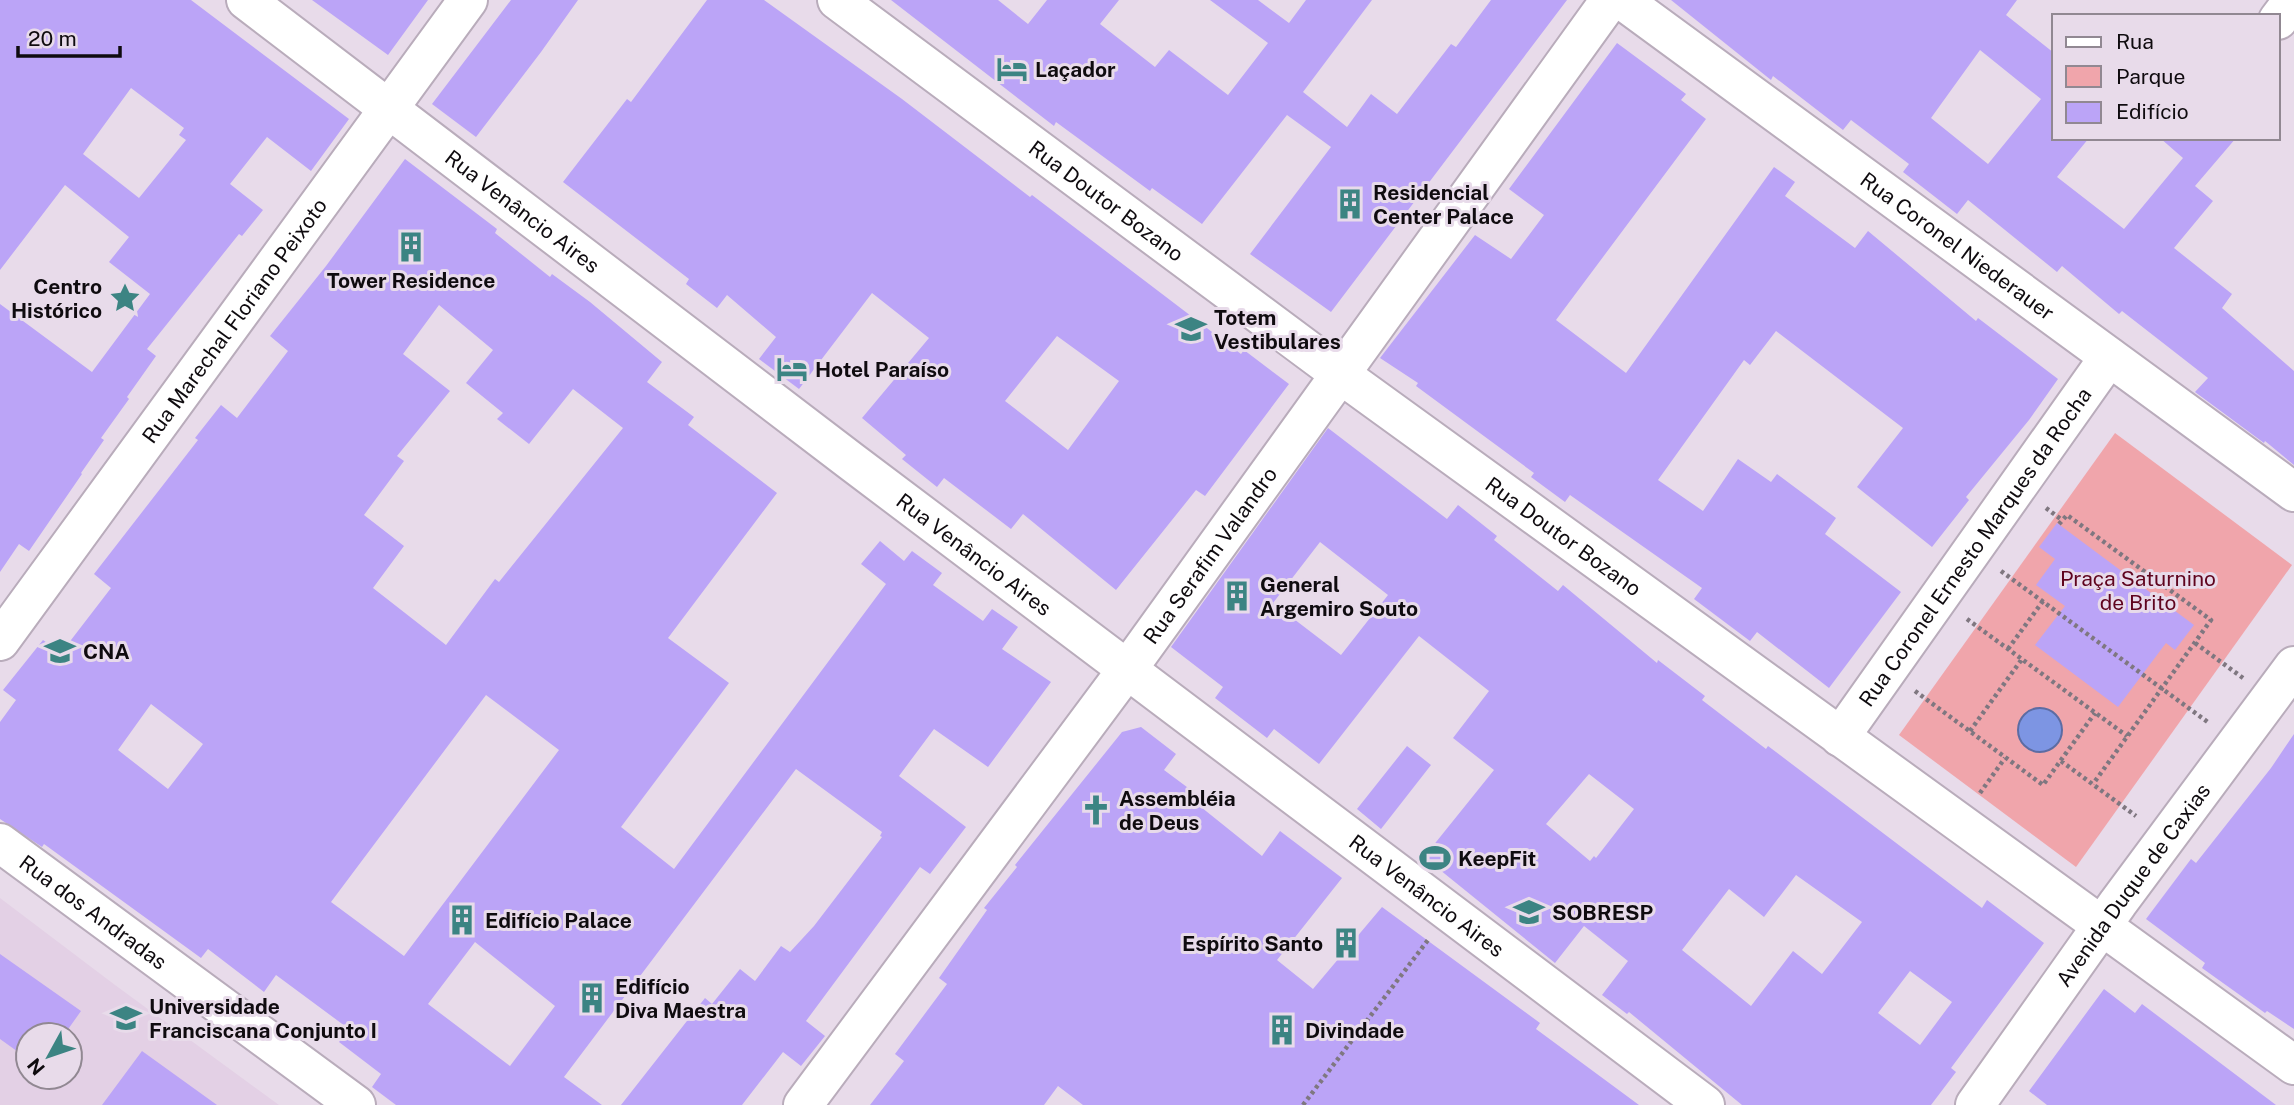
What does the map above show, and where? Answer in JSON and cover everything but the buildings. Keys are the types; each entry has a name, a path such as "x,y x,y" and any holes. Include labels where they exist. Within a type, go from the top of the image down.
{"street":[{"name":"Rua Venâncio Aires","path":"246,0 841,454 1705,1105"},
{"name":"Rua Marechal Floriano Peixoto","path":"0,640 468,0"},
{"name":"Rua Doutor Bozano","path":"837,0 1340,374 2294,1065"},
{"name":"Rua Serafim Valandro","path":"803,1105 1127,669 1610,0"},
{"name":"Rua Coronel Niederauer","path":"1622,0 2294,492"},
{"path":"2280,17 2293,0"},
{"name":"Rua Coronel Ernesto Marques da Rocha","path":"1840,737 2109,357"},
{"name":"Avenida Duque de Caxias","path":"1975,1105 2102,926 2294,666"},
{"name":"Rua dos Andradas","path":"0,843 356,1105"}],"path":[{"path":"2043,506 2061,522 2067,514 2211,620 2093,784"},
{"path":"1998,568 2202,718"},
{"path":"2008,649 2042,601"},
{"path":"1963,616 2127,736"},
{"path":"2195,643 2249,683"},
{"path":"1970,731 2022,659"},
{"path":"1911,688 2043,785 2095,713"},
{"path":"1976,798 2005,757"},
{"path":"2061,761 2147,824"},
{"path":"1303,1105 1450,912"}],"shaded area":[{"path":"0,898 115,985 279,1105 0,1105"}],"green space":[{"name":"Praça Saturnino de Brito","path":"2115,433 2292,565 2076,867 1899,735"}],"water":[{"path":"2040,708 2055,715 2062,730 2055,745 2040,752 2025,745 2018,730 2025,715"}],"place":[{"name":"Laçador","path":"1012,69"},
{"name":"Residencial Center Palace","path":"1350,204"},
{"name":"Tower Residence","path":"411,247"},
{"name":"Centro Histórico","path":"125,298"},
{"name":"Totem Vestibulares","path":"1191,329"},
{"name":"Hotel Paraíso","path":"792,369"},
{"name":"General Argemiro Souto","path":"1237,596"},
{"name":"CNA","path":"60,651"},
{"name":"Assembléia de Deus","path":"1096,810"},
{"name":"KeepFit","path":"1435,858"},
{"name":"SOBRESP","path":"1529,912"},
{"name":"Edifício Palace","path":"462,920"},
{"name":"Espírito Santo","path":"1346,943"},
{"name":"Edifício Diva Maestra","path":"592,998"},
{"name":"Universidade Franciscana Conjunto I","path":"126,1018"},
{"name":"Divindade","path":"1282,1030"}]}
